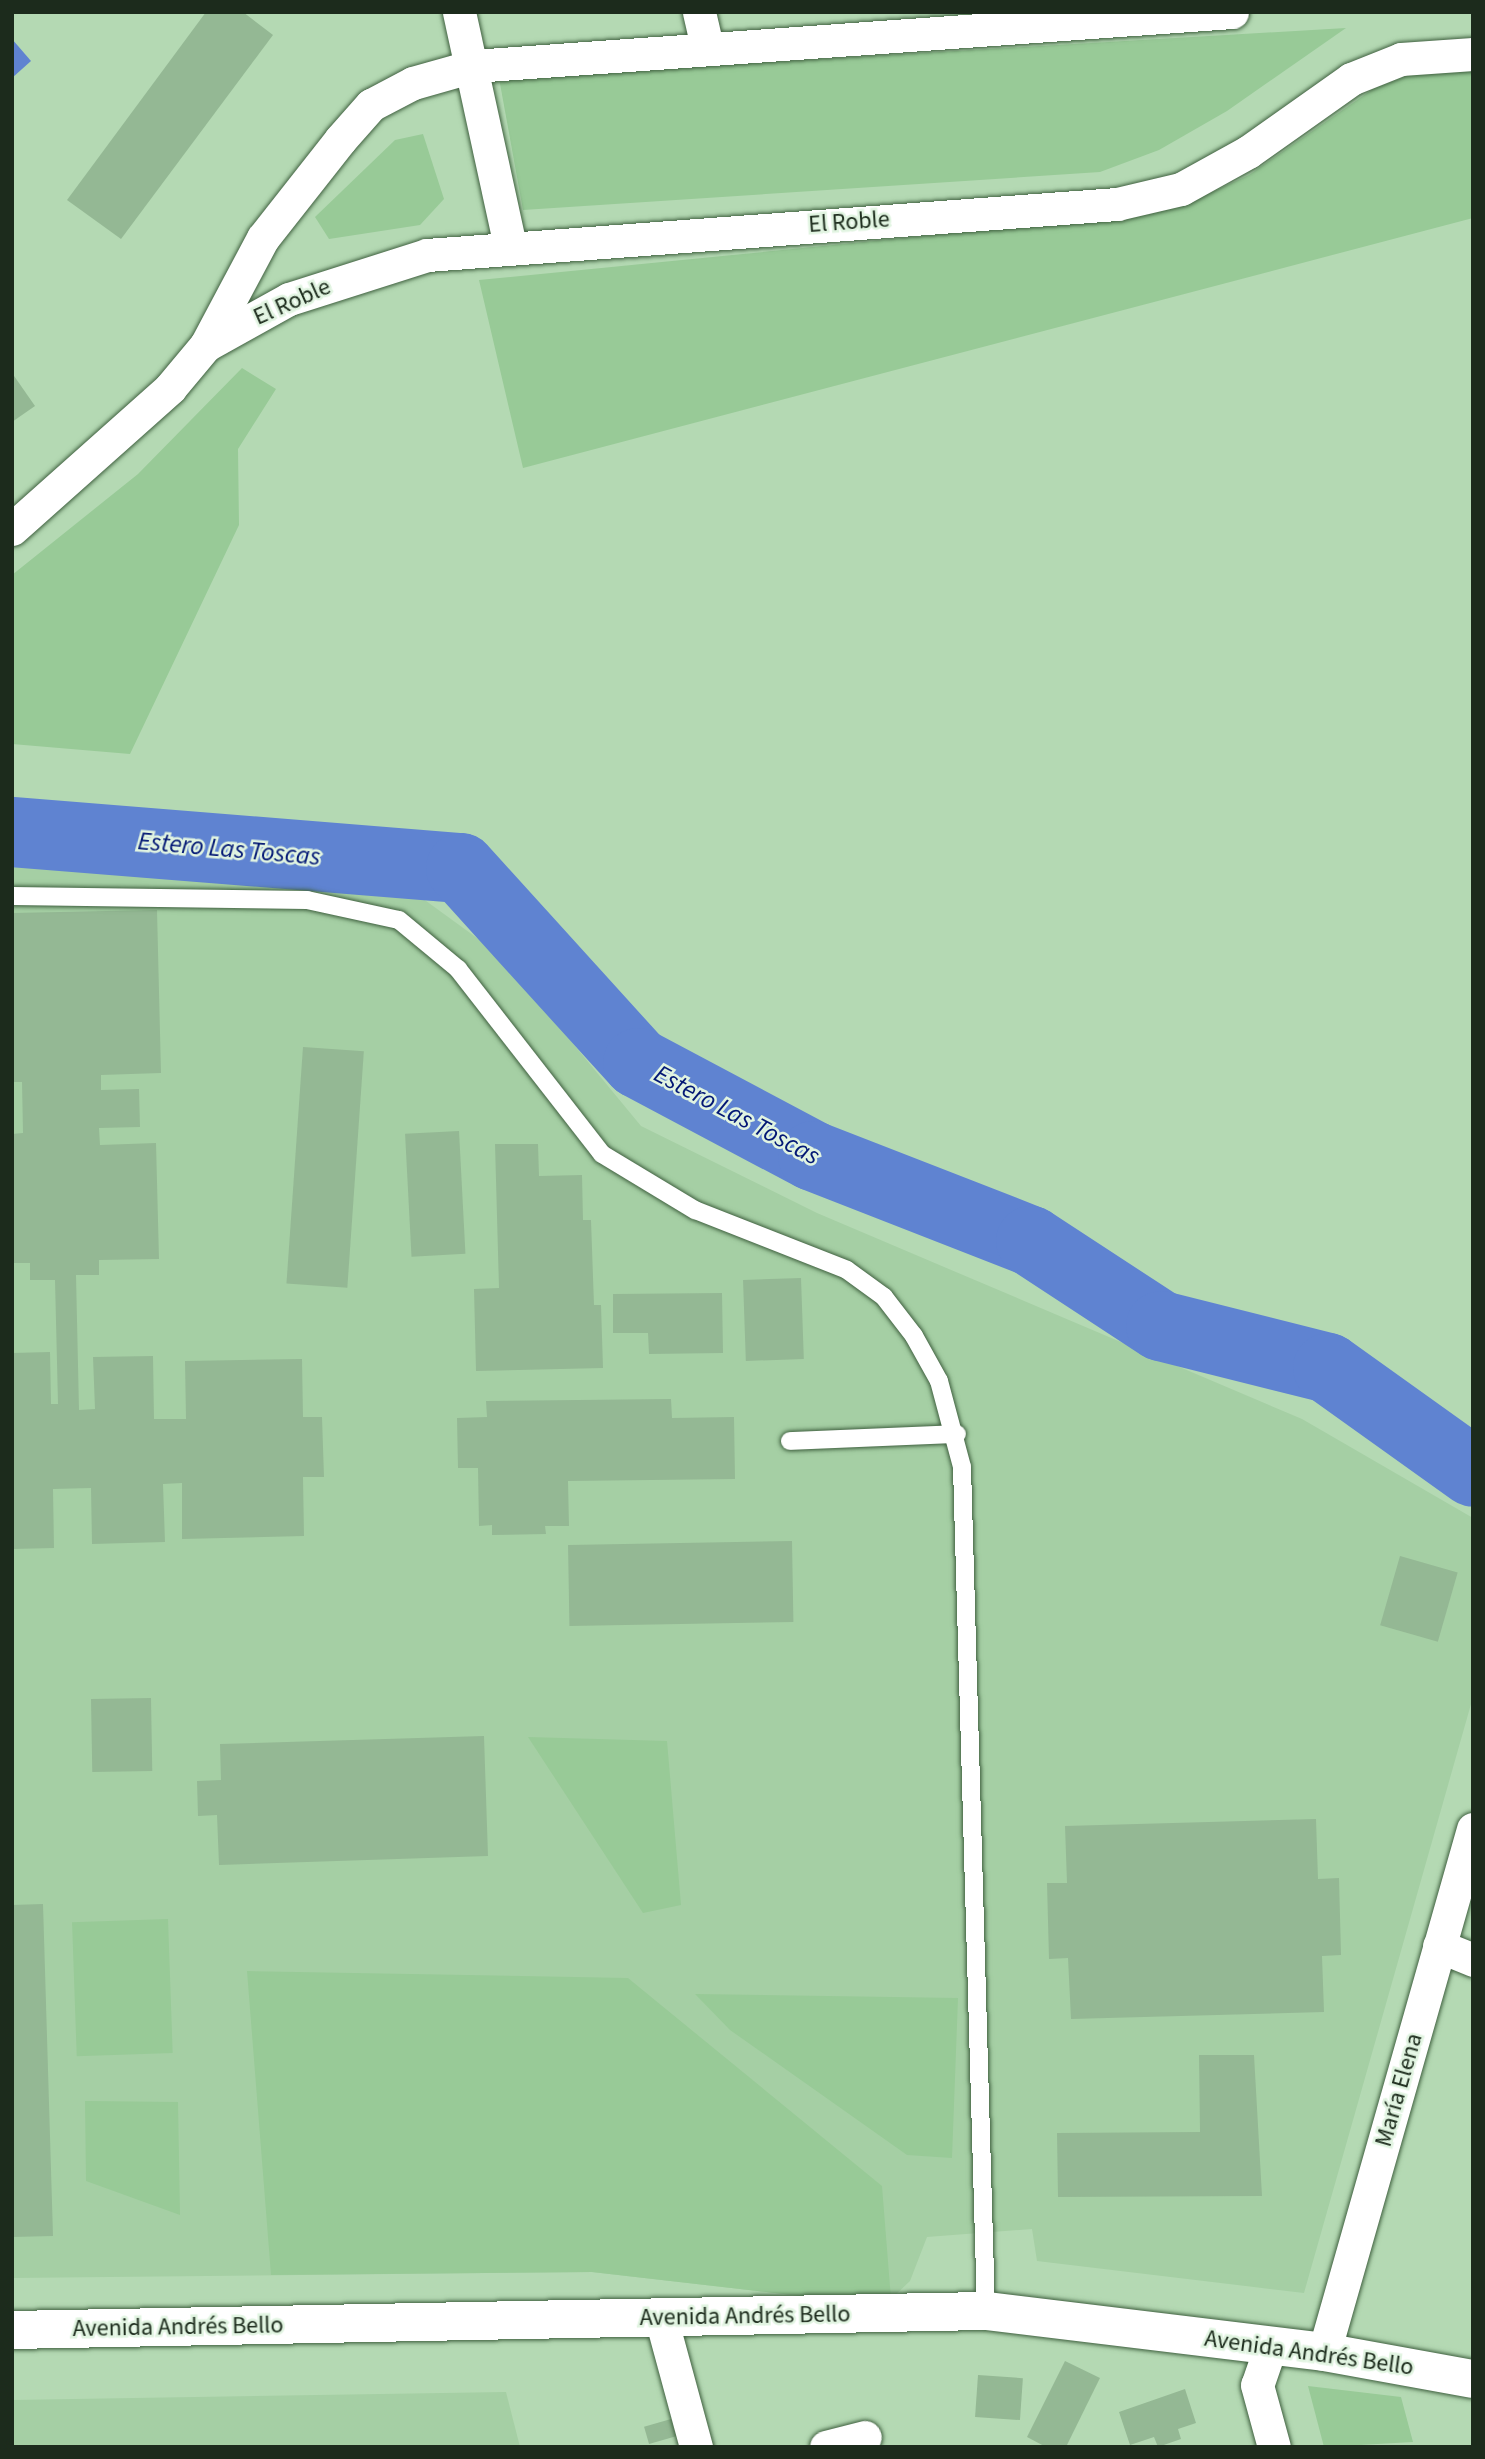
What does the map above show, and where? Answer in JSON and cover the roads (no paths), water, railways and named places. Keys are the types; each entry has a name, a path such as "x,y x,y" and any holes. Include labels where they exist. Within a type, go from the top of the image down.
{"main road":[{"name":"Avenida Andrés Bello","path":"12,2330 986,2311 1270,2348 1324,2352 1473,2379"}],"street":[{"path":"459,12 473,65 510,246"},
{"path":"699,12 707,46"},
{"name":"El Roble","path":"12,529 170,388 206,345 263,237 371,105 413,83 473,65 707,46 929,22 1232,12"},
{"name":"El Roble","path":"206,345 289,299 372,269 427,255 510,246 1117,204 1181,189 1248,152 1351,79 1401,59 1473,54"},
{"name":"María Elena","path":"1324,2352 1473,1829"},
{"path":"1439,1946 1473,1960"},
{"path":"661,2318 696,2447"},
{"path":"1270,2348 1257,2385 1274,2447"},
{"path":"826,2447 865,2437"}],"lane":[{"path":"12,896 307,900 399,920 458,969 602,1154 643,1184 779,1247 847,1270 884,1297 939,1381 957,1434 981,1959 986,2311"},
{"path":"790,1441 957,1434"}],"water":[{"path":"12,39 31,61 12,78"}],"waterway":[{"name":"Estero Las Toscas","path":"12,832 461,868 638,1063 813,1156 1031,1241 1161,1326 1328,1368 1473,1472"}]}
